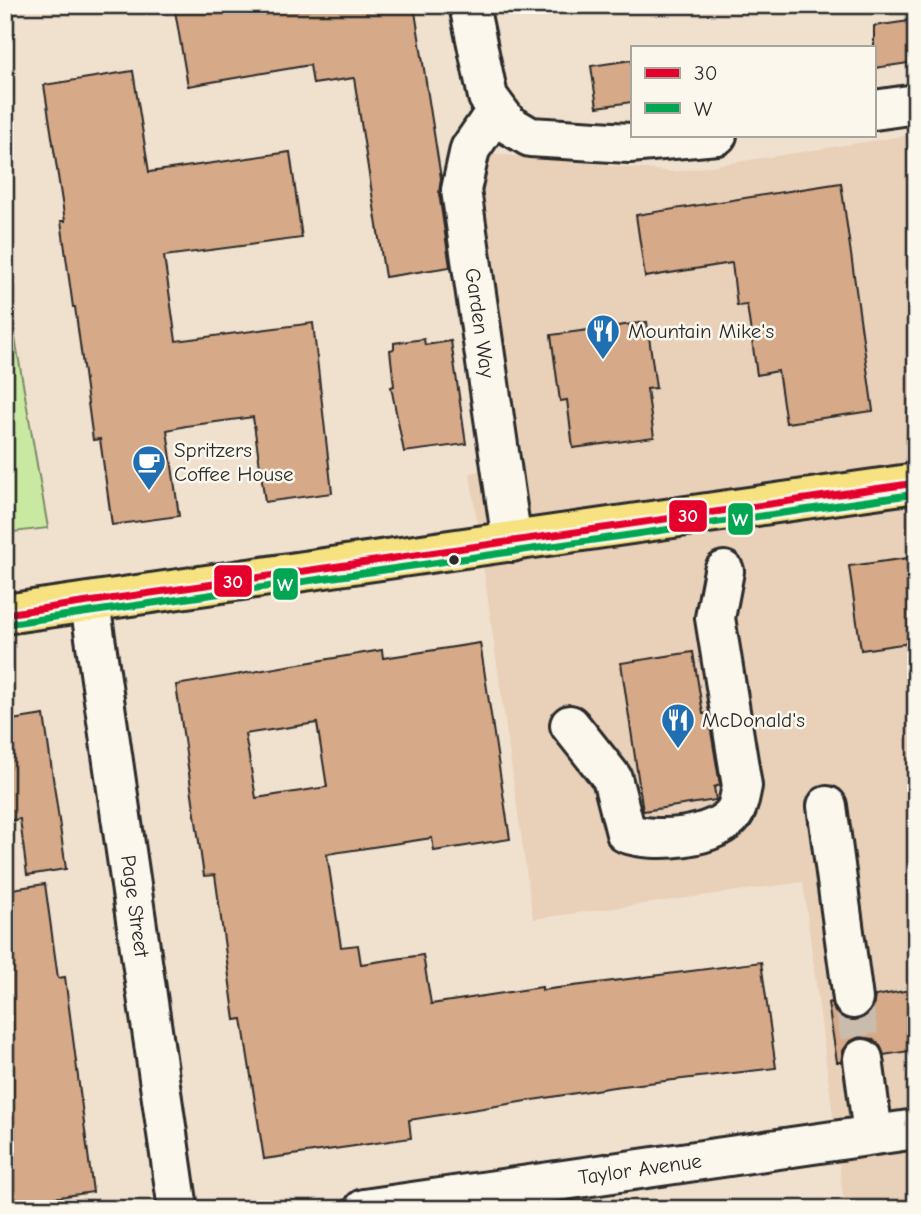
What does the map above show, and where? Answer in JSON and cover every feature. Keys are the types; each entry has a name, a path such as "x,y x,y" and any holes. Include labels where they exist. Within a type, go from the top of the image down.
{"main road":[{"path":"5,614 916,483"}],"street":[{"path":"469,5 482,79 496,111 508,124 530,137 553,141 629,143 706,136"},
{"path":"876,110 916,104"},
{"name":"Garden Way","path":"496,111 470,149 461,190 512,542"},
{"path":"570,725 611,778 626,833 645,840 715,830 735,811 742,786 715,618 724,571"},
{"name":"Page Street","path":"90,603 178,1209"},
{"path":"827,806 853,999"},
{"path":"863,1059 873,1135"},
{"name":"Taylor Avenue","path":"364,1209 916,1129"}],"shaded area":[{"path":"916,134 916,1209 845,1209 803,882 533,919 470,473 524,463 478,175 485,153 674,172"}],"green space":[{"path":"5,280 48,528 5,533"}],"building":[{"path":"174,5 414,5 441,178 439,193 450,267 385,277 354,78 313,84 310,65 188,86"},
{"path":"916,20 916,62 876,68 874,26"},
{"path":"631,60 631,102 597,107 591,66"},
{"path":"133,71 149,172 290,152 302,238 164,256 176,341 313,323 332,493 265,502 253,417 186,426 167,430 179,516 112,525 100,439 93,440 61,221 65,221 44,85"},
{"path":"841,183 873,411 786,423 778,371 757,375 747,305 737,306 732,263 645,277 636,215"},
{"name":"Mountain Mike's","path":"647,322 656,388 647,389 654,437 573,448 567,400 560,401 551,335"},
{"path":"424,339 425,345 451,341 466,444 404,452 391,387 394,386 390,350 394,349 394,343"},
{"path":"916,557 916,642 861,650 849,566"},
{"path":"480,643 510,839 434,851 432,838 327,854 341,947 358,945 361,964 423,955 431,1004 542,987 542,990 761,962 776,1068 614,1087 409,1120 411,1138 264,1159 242,1019 235,1020 215,875 204,876 176,685 382,650 383,658","holes":["317,723 327,787 256,798 245,734"]},
{"name":"McDonald's","path":"693,652 703,714 708,713 720,785 714,787 716,800 643,811 621,663"},
{"path":"44,715 66,869 27,875 20,819 5,821 5,721"},
{"path":"45,884 58,978 65,977 93,1192 5,1205 5,890"},
{"path":"916,989 916,1050 884,1055 880,1045 872,1039 859,1037 849,1042 843,1051 841,1062 837,1062 828,1003 831,1002 835,1012 844,1019 857,1020 866,1017 873,1008 875,996"}],"tunnel":[{"path":"853,999 863,1059"}],"transit line":[{"name":"30","path":"5,614 916,483"},
{"name":"W","path":"6,624 916,494"}],"place":[{"name":"Mountain Mike's","path":"603,361"},
{"name":"Spritzers Coffee House","path":"149,492"},
{"name":"McDonald's","path":"678,750"}]}
